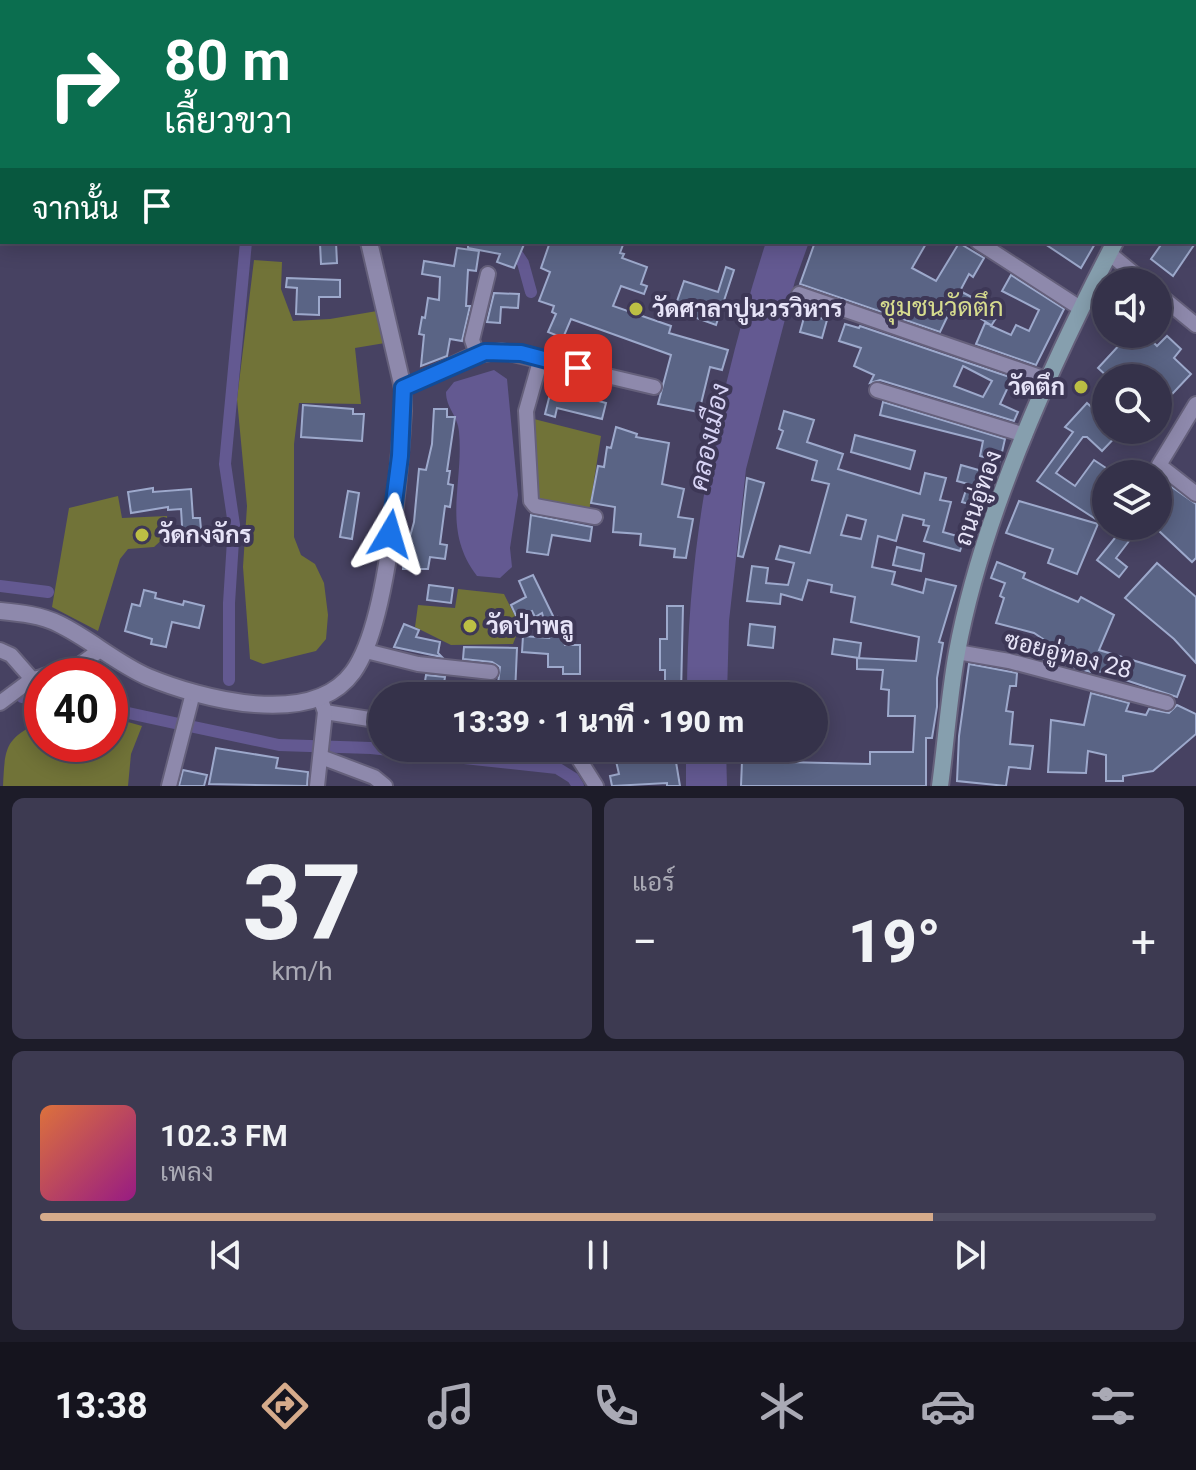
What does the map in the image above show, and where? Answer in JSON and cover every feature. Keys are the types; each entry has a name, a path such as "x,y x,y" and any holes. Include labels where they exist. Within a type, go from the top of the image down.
{"main road":[{"name":"ถนนอู่ทอง","path":"940,786 957,652 984,549 1025,435 1080,308 1112,248"}],"street":[{"path":"317,786 324,729 323,705 352,674 366,651 384,579 400,456 403,388 369,244"},
{"path":"981,244 1080,308"},
{"path":"1112,248 1131,268"},
{"path":"477,354 472,340 488,274"},
{"path":"799,294 1049,380"},
{"path":"1172,305 1196,325"},
{"path":"403,388 477,354 501,351 654,387"},
{"path":"541,358 526,411 531,501 535,506 595,517"},
{"path":"877,390 1025,435"},
{"path":"1196,404 1159,465 1196,494"},
{"path":"0,611 39,616 57,623 148,677 193,693 238,702 323,705 368,717"},
{"path":"0,650 24,665"},
{"path":"89,658 100,650"},
{"path":"366,651 418,664 491,672"},
{"name":"ซอยอู่ทอง 28","path":"957,652 1009,661 1167,703"},
{"path":"0,703 24,687"},
{"path":"169,786 193,693"},
{"path":"321,756 374,777 385,786"},
{"path":"581,762 596,786"}],"green space":[{"path":"254,260 282,262 281,289 293,321 377,311 385,343 355,348 361,404 299,403 294,444 294,537 301,555 315,564 324,583 328,615 326,639 316,651 263,664 250,659 243,567 247,506 237,399"},
{"path":"530,418 601,436 589,512 539,503 535,498"},
{"path":"118,496 122,518 167,516 167,535 154,547 128,549 120,559 98,631 52,607 69,508"},
{"path":"458,589 504,594 520,626 513,644 451,645 415,627 418,605 455,608"},
{"path":"128,722 142,726 131,754 128,786 3,786 6,753 24,731 24,762 128,762"}],"shaded area":[{"path":"765,244 808,244 795,281 746,469 729,621 727,682 687,682 688,638 700,523 720,409"},
{"path":"494,370 507,379 518,495 510,548 512,567 500,578 477,576 460,541 456,506 459,432 446,392 454,382"},
{"path":"686,762 726,762 727,786 686,786"}],"building":[{"path":"320,244 336,244 337,263 321,264"},
{"path":"468,244 524,244 514,268 497,262 500,254 468,248"},
{"path":"549,244 623,244 620,253 624,254 622,258 647,267 641,284 647,286 644,294 621,286 613,306 671,326 669,333 728,350 722,370 710,367 699,412 658,404 671,355 571,319 563,338 548,332 556,314 552,312 554,306 539,301 550,272 541,268"},
{"path":"814,244 926,244 912,268 936,281 961,244 984,258 973,277 969,274 960,291 1000,312 991,326 1011,335 1016,325 1029,331 1039,310 1002,291 1011,275 1064,309 1036,365 976,344 985,323 991,325 968,311 966,315 952,307 940,332 800,284"},
{"path":"1045,244 1095,244 1081,268"},
{"path":"1162,244 1195,244 1173,276 1172,268 1163,268 1151,259"},
{"path":"457,248 479,251 476,271 468,270 466,306 470,306 462,341 450,339 447,356 421,366 424,335 419,334 422,317 425,318 428,298 439,300 440,277 422,274 424,261 454,266"},
{"path":"726,267 734,270 716,325 674,310 684,281 718,292"},
{"path":"287,278 340,280 340,297 319,297 319,315 296,314 297,288 286,287"},
{"path":"494,293 519,294 518,308 501,307 500,323 487,322"},
{"path":"805,314 827,320 822,338 800,332"},
{"path":"845,324 860,326 1030,384 1024,394 1008,387 1000,404 1018,412 1014,421 880,380 870,383 874,375 854,366 861,348 839,341","holes":["963,366 992,381 983,397 954,386"]},
{"path":"1172,341 1181,349 1174,358 1191,374 1172,394 1172,364 1102,364 1117,348 1172,348"},
{"path":"554,378 565,381 562,391 606,403 602,419 557,408 555,417 545,414"},
{"path":"883,402 1005,439 1000,461 980,456 983,441 880,415"},
{"path":"1087,403 1092,407 1092,442 1083,437 1056,473 1075,486 1092,463 1092,517 1037,481 1073,432 1065,427"},
{"path":"303,405 353,409 353,414 364,414 362,441 301,437"},
{"path":"434,409 447,409 447,417 455,417 447,471 450,471 448,484 453,485 450,507 445,506 440,544 447,545 445,559 430,557 428,569 403,569 405,540 409,540 414,522 419,469 426,470 432,444"},
{"path":"784,411 814,420 807,442 843,454 838,469 920,494 925,473 946,478 940,500 951,502 943,532 964,538 960,551 924,541 929,526 923,525 924,520 903,515 896,541 878,536 872,567 895,572 892,584 923,593 926,579 956,586 939,642 943,643 937,678 937,707 932,738 926,738 926,786 741,786 742,762 870,764 870,752 913,752 915,716 888,716 889,690 881,689 883,670 857,669 857,658 916,661 919,637 851,622 855,597 831,592 832,585 808,580 802,600 781,594 780,604 747,601 752,566 768,568 766,583 788,585 794,563 776,559 780,546 810,553 829,484 812,480 817,461 777,448 783,431 779,429","holes":["847,515 866,520 861,539 841,535"]},
{"path":"616,427 637,434 636,437 669,443 662,484 684,489 678,517 693,519 686,558 674,557 675,549 640,545 641,534 613,532 615,507 591,503 598,466 604,467 607,447 611,448"},
{"path":"855,435 915,451 910,469 851,452"},
{"path":"1094,444 1109,444 1102,451"},
{"path":"961,465 982,471 981,475 990,477 982,508 962,502 968,484 957,481"},
{"path":"747,478 764,483 743,557 738,556"},
{"path":"1172,487 1196,504 1196,558 1192,562 1169,540 1172,540"},
{"path":"153,488 153,492 191,489 193,518 200,518 202,541 183,542 181,509 168,510 168,507 131,513 128,492"},
{"path":"348,491 359,493 352,539 340,537"},
{"path":"1019,501 1092,522 1092,538 1077,574 1048,563 1053,549 1006,533"},
{"path":"531,515 592,527 590,541 552,535 548,555 527,552"},
{"path":"1113,540 1129,541 1116,558 1127,567 1119,577 1097,560"},
{"path":"897,547 924,554 921,571 893,565"},
{"path":"997,562 1025,573 1023,578 1078,602 1081,597 1114,615 1099,650 1185,676 1177,697 1092,669 1091,672 1033,656 1043,639 1034,633 996,623 1005,583 991,578"},
{"path":"1157,563 1196,597 1196,663 1174,639 1125,598"},
{"path":"533,575 554,618 557,617 565,645 580,645 580,674 563,674 563,667 548,667 548,654 522,652 523,636 549,638 542,613 535,617 532,611 517,618 511,605 526,597 519,581"},
{"path":"429,585 453,588 451,603 427,600"},
{"path":"144,590 156,593 155,598 204,606 199,628 172,622 166,647 151,644 152,639 125,631 132,604 140,606"},
{"path":"667,606 683,606 681,682 665,682 665,670 660,670 660,639 667,639"},
{"path":"404,624 419,630 416,637 440,642 438,653 442,657 394,647"},
{"path":"750,624 775,627 773,648 748,645"},
{"path":"834,639 861,643 859,658 832,654"},
{"path":"464,647 517,648 516,682 498,682 500,667 492,662 463,659"},
{"path":"969,664 1017,673 1016,686 1010,686 1006,711 1013,712 1010,744 1033,746 1030,769 1009,767 1006,786 957,781 959,736"},
{"path":"426,675 445,677 444,682 425,682"},
{"path":"1091,693 1129,703 1126,711 1146,715 1149,709 1169,713 1177,705 1196,714 1196,734 1153,771 1123,776 1123,781 1106,781 1106,755 1088,751 1086,773 1048,772 1051,720 1084,725"},
{"path":"216,748 278,758 276,768 308,772 307,786 209,784"},
{"path":"616,762 676,762 680,786 667,786 667,783 612,786 610,776 619,774"},
{"path":"183,770 207,775 204,786 179,786"}],"waterway":[{"path":"229,680 229,603 234,525 225,464 246,244"},
{"path":"510,244 523,263 531,292"},
{"path":"0,586 48,592"},
{"path":"128,713 179,724"},
{"path":"194,727 279,745 371,748 557,768 573,778 578,786"}],"place":[{"name":"วัดศาลาปูนวรวิหาร","path":"636,309"},
{"name":"วัดตึก","path":"1081,387"},
{"name":"วัดกงจักร","path":"142,535"},
{"name":"วัดป่าพลู","path":"470,626"}],"district":[{"name":"ชุมชนวัดตึก","path":"942,307"}],"route":[{"path":"390,534 400,456 403,388 485,352 521,353 578,368"}],"water label":[{"name":"คลองเมือง","path":"709,437"}]}
